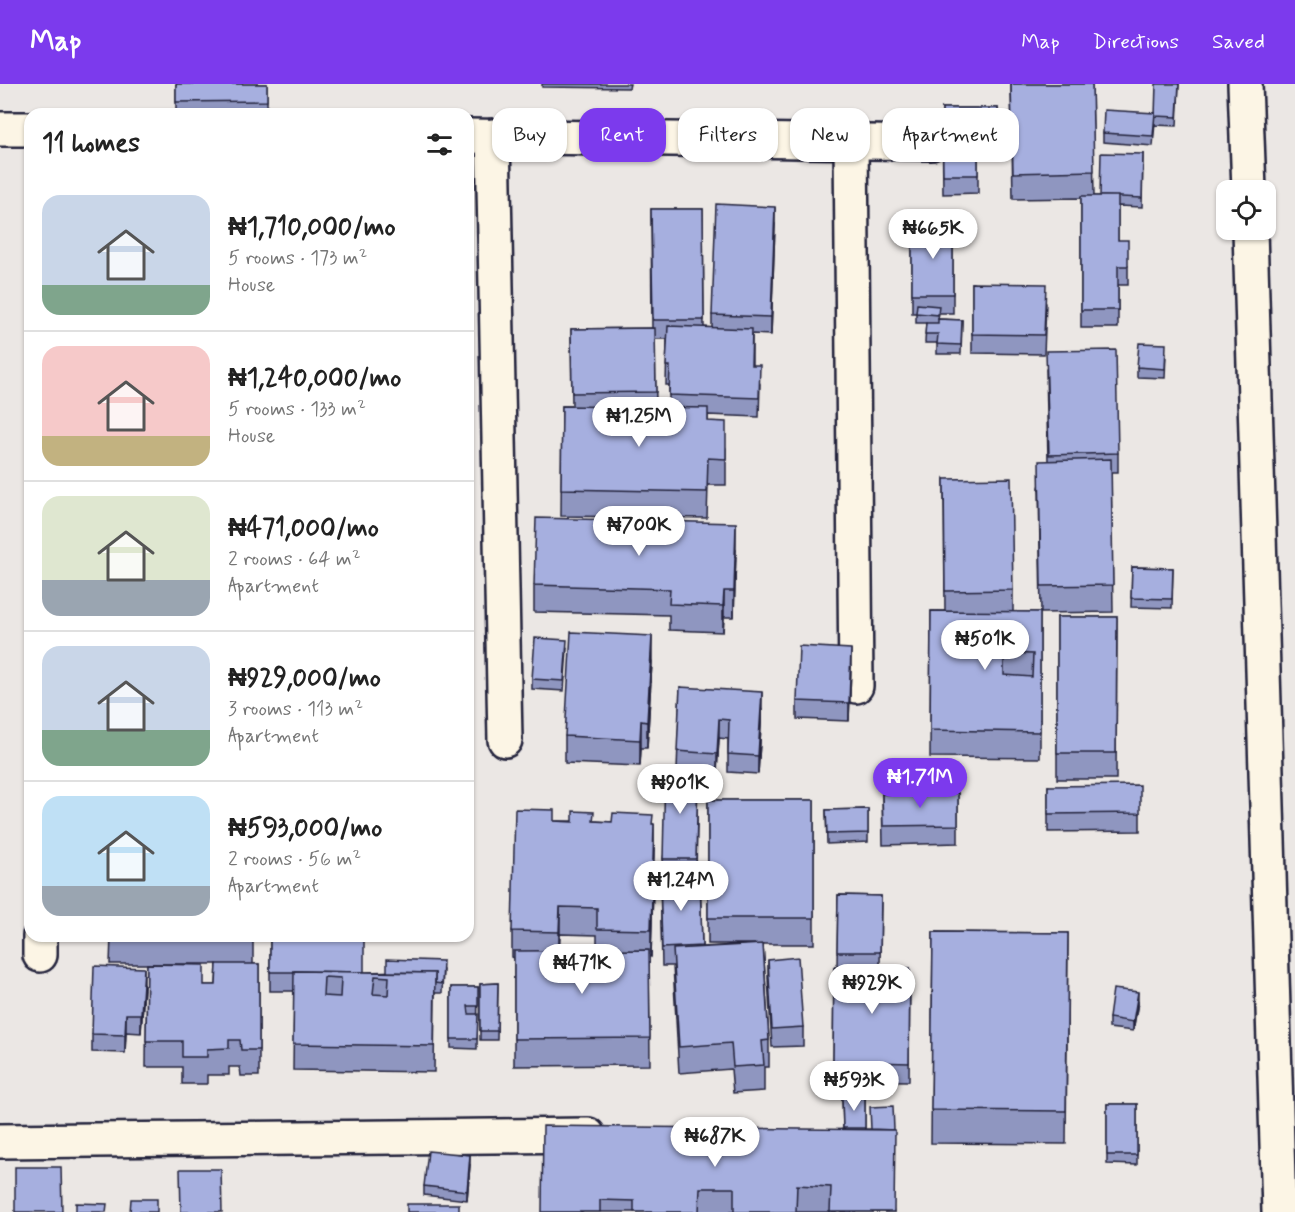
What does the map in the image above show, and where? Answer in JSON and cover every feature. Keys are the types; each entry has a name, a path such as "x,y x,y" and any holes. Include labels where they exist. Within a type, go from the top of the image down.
{"street":[{"path":"1245,84 1249,180"},
{"path":"0,129 24,129"},
{"path":"505,740 481,136 790,140"},
{"path":"851,162 856,686"},
{"path":"1250,240 1279,1212"},
{"path":"0,1142 614,1134"}],"building":[{"path":"176,84 267,84 267,101 176,102"},
{"path":"1011,84 1092,84 1094,171 1013,173 1013,162 1019,162 1019,108 1012,108"},
{"path":"1156,84 1179,84 1177,117 1155,116"},
{"path":"1104,110 1155,113 1153,136 1103,133"},
{"path":"1101,153 1143,154 1142,198 1100,196"},
{"path":"943,162 978,162 978,175 943,175"},
{"path":"1081,196 1118,196 1118,240 1128,240 1128,266 1118,266 1118,310 1081,310"},
{"path":"716,204 775,207 771,317 712,315"},
{"path":"651,209 703,209 704,320 653,320"},
{"path":"912,226 953,226 953,294 912,294"},
{"path":"972,283 1046,284 1044,335 972,334"},
{"path":"917,304 939,306 938,315 916,313"},
{"path":"938,319 962,320 961,345 937,344 938,334 925,334 926,323 938,323"},
{"path":"668,326 752,329 751,365 760,365 759,398 669,395 670,366 666,366"},
{"path":"655,328 656,392 572,393 571,329"},
{"path":"1139,343 1166,344 1165,369 1137,367"},
{"path":"1116,350 1118,453 1049,455 1046,351"},
{"path":"562,406 708,408 708,421 726,422 726,459 708,458 707,492 561,489"},
{"path":"1111,459 1113,585 1041,586 1039,461"},
{"path":"1011,478 1013,590 945,591 944,479"},
{"path":"536,518 736,523 734,591 724,591 723,606 669,604 670,589 534,585"},
{"path":"1132,567 1173,568 1172,599 1131,598"},
{"path":"931,611 1040,612 1040,732 930,730","holes":["1004,653 1033,654 1032,677 1004,675"]},
{"path":"1057,617 1117,617 1116,753 1057,753"},
{"path":"571,632 652,636 647,722 641,721 640,740 565,736"},
{"path":"535,638 567,640 564,681 532,679"},
{"path":"799,646 851,649 849,703 797,701"},
{"path":"680,687 762,692 758,756 728,754 729,720 719,719 717,754 677,751"},
{"path":"665,770 698,771 696,859 663,859"},
{"path":"1140,785 1140,813 1048,814 1048,786"},
{"path":"958,793 958,825 883,826 882,794"},
{"path":"708,800 814,800 814,918 708,918"},
{"path":"515,809 554,810 554,821 573,822 573,811 594,812 593,821 612,822 613,813 653,815 651,930 597,929 597,908 560,907 559,932 512,931"},
{"path":"868,809 868,833 827,834 826,810"},
{"path":"700,876 702,946 662,948 660,877"},
{"path":"838,895 881,896 880,952 837,952"},
{"path":"933,932 1068,933 1066,1111 931,1110"},
{"path":"270,942 364,942 364,972 270,972"},
{"path":"763,944 769,1040 762,1041 764,1065 733,1067 731,1043 679,1047 673,949"},
{"path":"649,950 650,1038 514,1039 514,951"},
{"path":"798,957 803,1027 772,1029 768,960"},
{"path":"387,959 443,961 442,984 435,983 435,973 387,972"},
{"path":"147,964 204,965 204,985 216,985 217,964 259,964 259,1050 241,1050 240,1040 229,1040 229,1048 207,1049 207,1057 182,1057 182,1041 146,1041"},
{"path":"94,966 144,968 141,1014 126,1014 125,1035 92,1034"},
{"path":"834,967 910,968 909,1063 833,1061"},
{"path":"294,971 435,973 434,1046 293,1044","holes":["375,976 389,977 388,995 373,994","324,977 341,978 340,997 323,996"]},
{"path":"498,983 497,1031 480,1031 480,984"},
{"path":"451,987 478,987 478,1006 468,1006 469,1014 478,1014 477,1039 451,1039"},
{"path":"1113,989 1138,992 1133,1022 1109,1018"},
{"path":"865,1096 865,1128 843,1128 842,1097"},
{"path":"1107,1104 1137,1104 1137,1155 1107,1155"},
{"path":"893,1106 894,1130 871,1129 870,1107"},
{"path":"543,1126 895,1130 894,1212 830,1212 831,1187 797,1185 796,1212 734,1212 734,1188 700,1188 699,1212 634,1212 634,1201 600,1200 600,1212 542,1212"},
{"path":"428,1151 470,1155 467,1191 424,1186"},
{"path":"15,1167 61,1167 62,1212 15,1212"},
{"path":"180,1169 221,1169 222,1212 181,1212"},
{"path":"131,1199 157,1199 157,1212 130,1212"},
{"path":"76,1203 107,1204 106,1212 76,1212"},
{"path":"407,1204 459,1204 459,1212 407,1212"}]}
